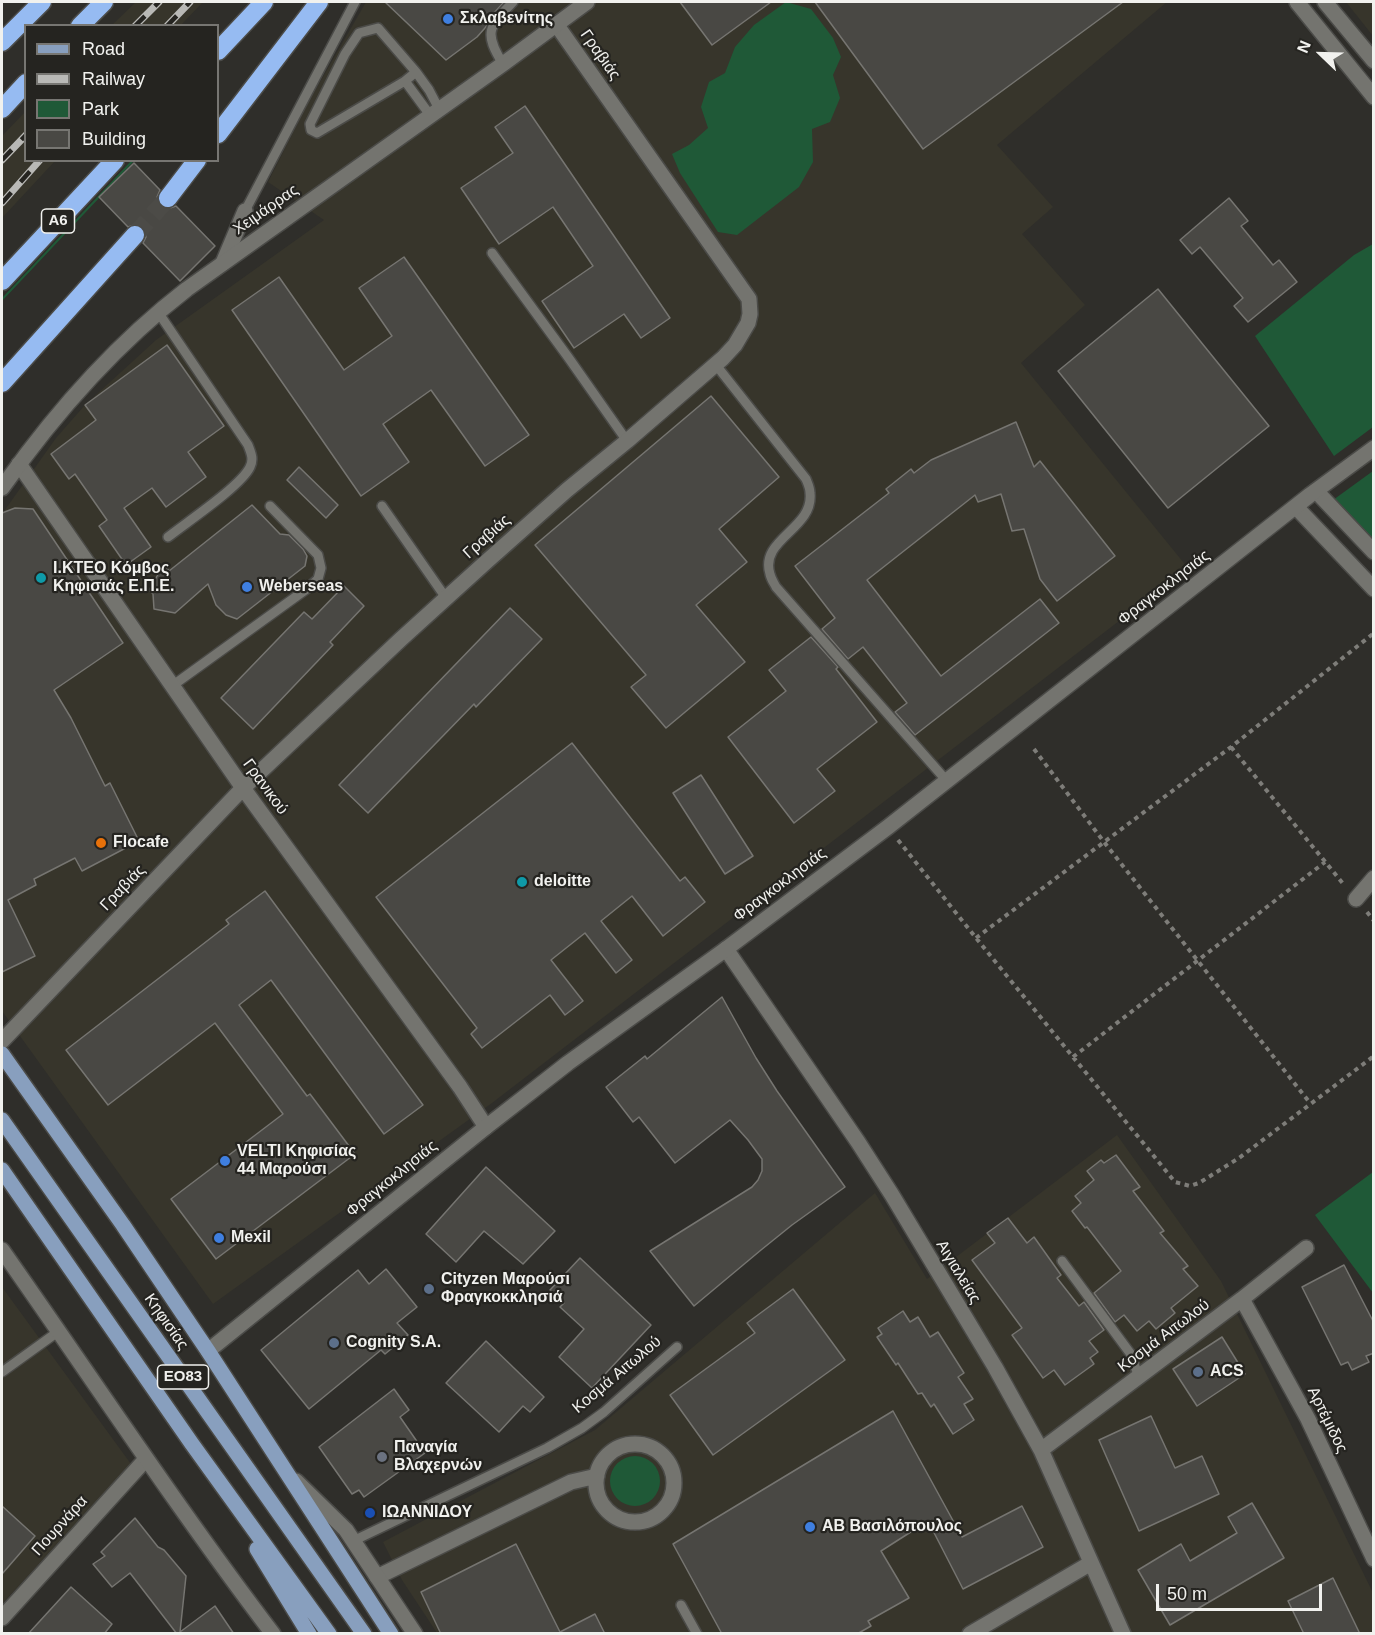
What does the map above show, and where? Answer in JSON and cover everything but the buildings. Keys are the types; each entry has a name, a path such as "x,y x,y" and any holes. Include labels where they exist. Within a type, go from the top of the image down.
{"highway":[{"path":"2,42 42,2"},
{"path":"82,24 104,2"},
{"path":"219,50 264,2"},
{"path":"219,133 319,2"},
{"path":"2,109 24,85"},
{"name":"Α6","path":"2,281 113,162"},
{"path":"168,198 195,162"},
{"path":"2,382 135,235"}],"main road":[{"name":"Κηφισίας","path":"2,1054 208,1351 390,1634"},
{"name":"Κηφισίας","path":"2,1120 364,1634"},
{"name":"ΕΟ83","path":"2,1170 192,1444 329,1634"},
{"path":"192,1444 309,1634"}],"street":[{"name":"Χειμάρρας","path":"2,488 19,464 84,387 158,312 222,263 503,64 586,2"},
{"path":"1297,2 1374,97"},
{"path":"1325,2 1374,61"},
{"name":"Γραβιάς","path":"2,1041 243,788 446,598 567,490 716,365 735,345 748,323 749,299 556,24"},
{"path":"222,263 245,211"},
{"name":"Φραγκοκλησιάς","path":"208,1351 486,1127 612,1030 726,949 888,827 1374,448"},
{"name":"Γρανικού","path":"19,464 243,788 460,1087 486,1127"},
{"path":"1316,491 1374,552"},
{"path":"1296,507 1374,590"},
{"path":"1356,899 1374,878"},
{"name":"Αιγιαλείας","path":"726,949 892,1196 995,1367 1041,1450 1123,1634"},
{"name":"Κοσμά Αιτωλού","path":"1041,1450 1306,1248"},
{"path":"2,1250 146,1459 273,1634"},
{"name":"Αρτέμιδος","path":"1242,1299 1308,1419 1374,1559"},
{"path":"637,1443 650,1446 670,1463 674,1476 674,1489 670,1501 657,1515 640,1522 628,1521 616,1517 606,1509 596,1487 597,1476 603,1461 612,1451 624,1445 637,1443"},
{"name":"Πουρνάρα","path":"2,1618 146,1459"},
{"path":"284,1469 346,1530 415,1634"},
{"path":"377,1577 571,1482 597,1476"},
{"path":"970,1634 1091,1563"}],"lane":[{"path":"245,211 355,2"},
{"path":"503,64 490,37 498,18 513,2"},
{"path":"416,72 405,81 317,133 311,130 310,124 345,54 359,33 378,28 416,72 429,90 435,112"},
{"path":"405,81 435,112"},
{"path":"492,254 627,441"},
{"path":"158,312 248,445 252,457 250,467 239,482 168,537"},
{"path":"716,365 806,479 810,492 810,505 803,519 773,548 769,560 769,573 776,587 946,780"},
{"path":"172,686 318,579 321,568 318,555 270,506"},
{"path":"382,506 446,598"},
{"path":"1062,1261 1130,1353 1139,1377"},
{"path":"2,1372 59,1331"},
{"name":"Κοσμά Αιτωλού","path":"353,1541 547,1448 582,1428 604,1412 677,1347"},
{"path":"681,1605 697,1634"}],"path":[{"path":"976,938 1231,747 1374,633"},
{"path":"1231,747 1374,921"},
{"path":"1034,749 1104,842 1310,1103"},
{"path":"888,827 1175,1182 1190,1186 1199,1183 1239,1158 1374,1056"},
{"path":"1073,1057 1325,862"}],"shaded area":[{"path":"136,2 203,2 182,24 113,24"},
{"path":"366,2 1167,2 997,145 1053,207 1022,234 1085,305 1021,363 1188,568 492,1103 213,1304 2,1011 2,514 56,438 85,405 156,340 324,220 268,182 309,101"},
{"path":"1346,2 1373,2 1373,36"},
{"path":"24,113 24,162 54,162 2,218 2,136"},
{"path":"1117,1135 1221,1281 1373,1593 1373,1633 437,1633 402,1580 383,1542 595,1430 875,1193 927,1279"},
{"path":"2,1287 131,1464 2,1604"}],"green space":[{"path":"786,2 811,9 833,38 841,57 833,75 840,98 830,122 812,129 813,162 799,187 737,235 718,232 680,173 672,154 689,145 708,128 701,107 709,82 725,73 735,47 754,25"},
{"path":"130,162 133,162 2,301 2,298"},
{"path":"1373,244 1373,427 1334,456 1255,336 1354,255"},
{"path":"1373,471 1373,542 1333,500"},
{"path":"1373,1172 1373,1293 1315,1215"},
{"path":"630,1456 640,1456 653,1463 660,1476 660,1486 653,1499 640,1506 630,1506 621,1502 614,1495 610,1486 610,1476 614,1467 621,1460"}],"tunnel":[{"path":"135,235 168,198"}],"railway":[{"path":"137,24 159,2"},
{"path":"169,24 190,2"},
{"path":"2,160 24,137"},
{"path":"2,203 38,162"}],"place":[{"name":"Σκλαβενίτης","path":"448,19"},
{"name":"Ι.ΚΤΕΟ Κόμβος Κηφισιάς Ε.Π.Ε.","path":"41,578"},
{"name":"Weberseas","path":"247,587"},
{"name":"Flocafe","path":"101,843"},
{"name":"deloitte","path":"522,882"},
{"name":"VELTI Κηφισίας 44 Μαρούσι","path":"225,1161"},
{"name":"Mexil","path":"219,1238"},
{"name":"Cityzen Μαρούσι Φραγκοκκλησιά","path":"429,1289"},
{"name":"Cognity S.A.","path":"334,1343"},
{"name":"ACS","path":"1198,1372"},
{"name":"Παναγία Βλαχερνών","path":"382,1457"},
{"name":"ΙΩΑΝΝΙΔΟΥ","path":"370,1513"},
{"name":"ΑΒ Βασιλόπουλος","path":"810,1527"}]}
